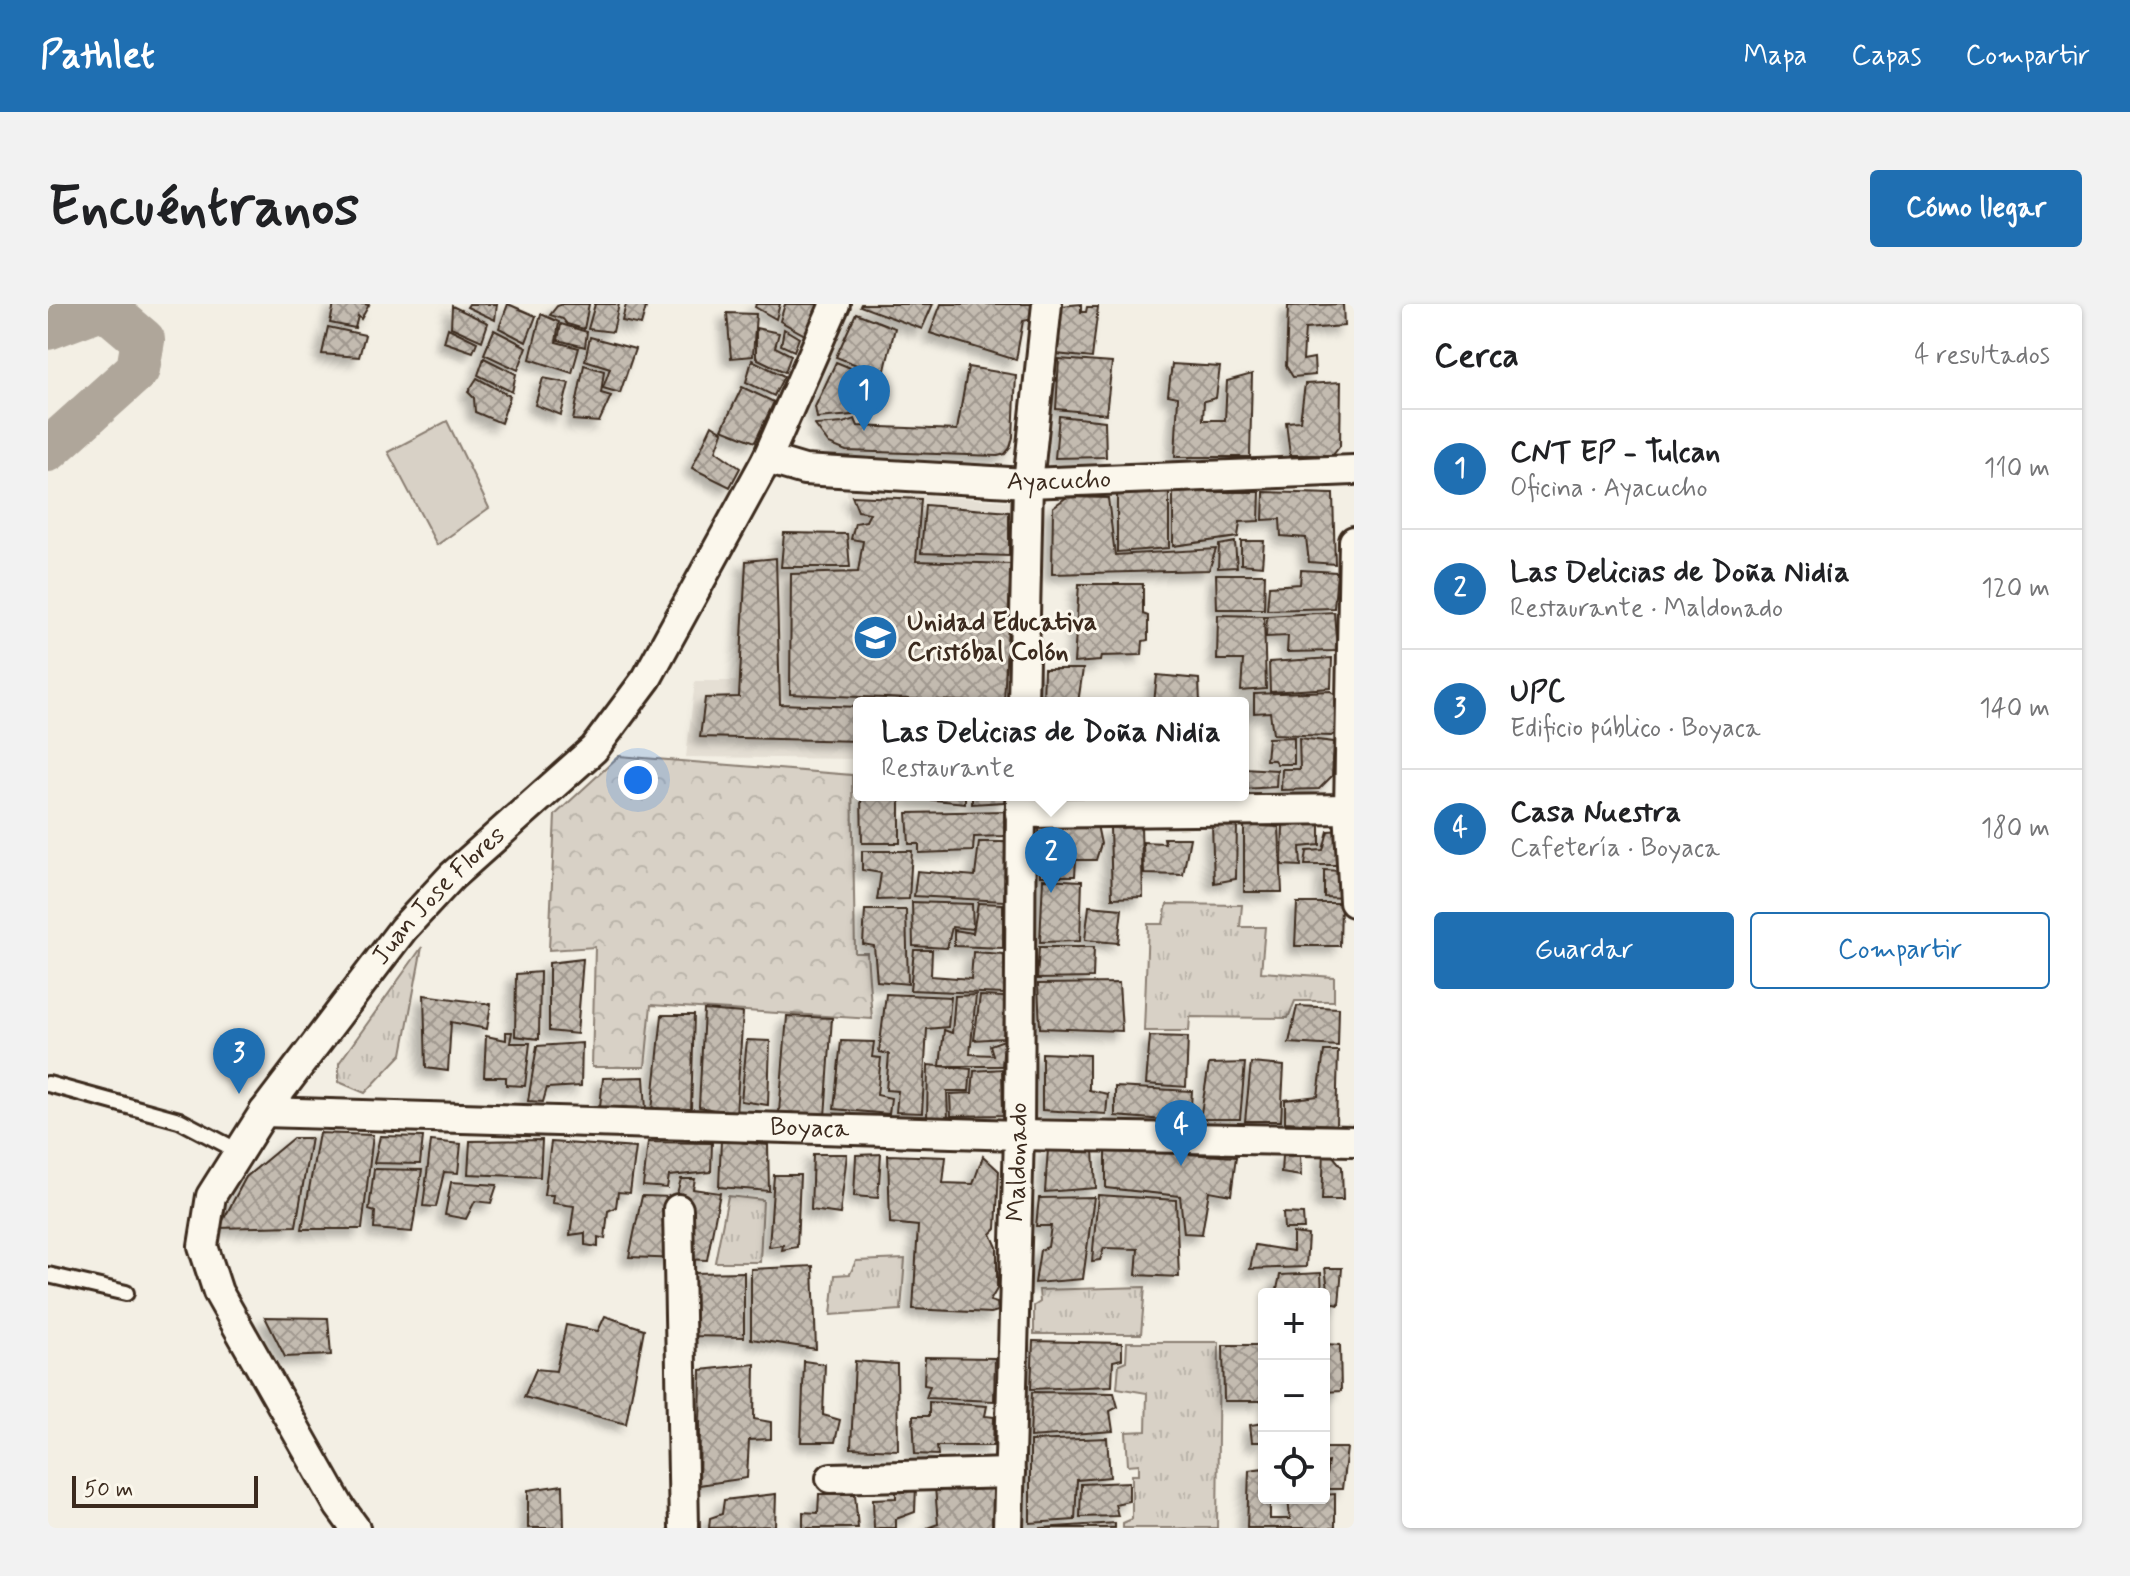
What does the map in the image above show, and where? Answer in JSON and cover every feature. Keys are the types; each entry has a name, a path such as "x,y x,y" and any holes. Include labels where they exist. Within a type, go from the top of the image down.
{"street":[{"name":"Juan Jose Flores","path":"344,1521 218,1292 203,1246 211,1196 264,1112 413,919 452,876 594,749 647,678 767,459 835,304"},
{"path":"1023,697 1028,483 1047,304"},
{"name":"Ayacucho","path":"767,459 804,470 1028,483 1354,470"},
{"path":"1354,541 1354,902"},
{"path":"1021,804 1352,809"},
{"name":"Maldonado","path":"1008,1528 1019,1135 1021,804"},
{"name":"Boyaca","path":"264,1112 1019,1135 1354,1141"},
{"path":"678,1209 684,1528"},
{"path":"831,1478 1010,1473"}],"lane":[{"path":"48,1084 179,1120 240,1152"},
{"path":"48,1275 126,1293"}],"shaded area":[{"name":"Unidad Educativa Cristóbal Colón","path":"847,490 1013,501 1013,697 853,697 853,759 686,757 695,681 736,681 744,558 777,554 780,571 856,569 861,544 850,542"}],"green space":[{"path":"447,421 489,508 437,545 388,452"},
{"path":"619,756 852,775 855,953 867,953 872,1019 651,1005 645,1067 592,1067 595,947 549,950 555,815"},
{"path":"1167,904 1242,905 1240,927 1265,927 1261,972 1334,977 1334,1001 1295,1001 1288,1018 1190,1017 1189,1031 1144,1031 1148,924 1163,924"},
{"path":"422,947 402,1054 365,1093 339,1082 339,1063"},
{"path":"728,1196 763,1200 760,1262 715,1262"},
{"path":"905,1259 901,1310 831,1315 835,1275 850,1274 856,1261"},
{"path":"1145,1287 1141,1334 1034,1334 1034,1306 1040,1302 1039,1290"},
{"path":"1127,1342 1219,1342 1217,1528 1123,1528 1123,1523 1132,1519 1132,1475 1139,1475 1139,1464 1128,1465 1126,1432 1146,1431 1147,1393 1117,1388 1119,1364 1126,1361"}],"building":[{"path":"334,304 369,305 361,319 358,316 355,328 330,323"},
{"path":"469,304 497,304 495,320 467,307"},
{"path":"508,304 536,316 526,342 499,328"},
{"path":"563,304 589,304 584,329 550,315"},
{"path":"595,304 619,304 613,332 588,329"},
{"path":"626,304 647,304 641,325 622,321"},
{"path":"756,304 780,304 776,319 755,307"},
{"path":"785,304 820,304 805,335 780,321"},
{"path":"861,304 933,304 922,329"},
{"path":"941,304 1034,304 1033,319 1023,321 1016,360 930,333"},
{"path":"1081,304 1081,312 1086,312 1087,307 1098,307 1092,358 1057,354 1061,306"},
{"path":"1343,304 1344,326 1305,329 1303,360 1314,358 1315,375 1293,377 1286,366 1288,306"},
{"path":"452,306 488,323 482,341 451,327"},
{"path":"727,313 756,314 753,356 731,358"},
{"path":"856,313 895,328 885,370 867,369 836,357"},
{"path":"541,314 559,322 556,342 579,348 572,373 530,359"},
{"path":"561,324 587,332 585,347 558,340"},
{"path":"328,327 365,335 359,357 322,354"},
{"path":"448,328 477,342 473,352 444,342"},
{"path":"756,328 779,333 775,347 791,355 785,372 756,358"},
{"path":"784,329 799,338 794,351 781,345"},
{"path":"494,330 527,347 518,370 484,354"},
{"path":"590,337 635,349 620,393 603,388 610,368 585,360"},
{"path":"484,358 516,374 512,392 478,375"},
{"path":"1059,359 1112,363 1106,414 1056,409"},
{"path":"752,360 784,376 774,396 746,382"},
{"path":"836,362 858,371 858,408 853,415 817,418 815,407"},
{"path":"1172,364 1220,367 1216,398 1204,401 1203,420 1225,420 1227,381 1252,374 1250,457 1175,457 1178,397 1168,395"},
{"path":"584,365 604,371 601,393 611,396 599,422 573,420"},
{"path":"968,367 1016,375 1013,437 1005,454 846,451 829,444 815,425 855,419 858,426 957,430"},
{"path":"477,378 510,396 501,423 475,412 474,398 468,392"},
{"path":"543,378 569,383 561,415 535,405"},
{"path":"1341,382 1340,446 1333,455 1290,455 1286,422 1300,421 1305,384"},
{"path":"742,387 774,402 755,442 722,429"},
{"path":"1059,416 1105,421 1106,457 1055,458"},
{"path":"712,425 723,432 716,451 740,468 730,487 692,468"},
{"path":"1169,490 1169,548 1117,552 1117,491"},
{"path":"1173,492 1260,492 1259,521 1240,522 1238,537 1173,546"},
{"path":"1264,492 1333,494 1335,564 1309,562 1306,538 1281,536 1280,519 1263,520"},
{"path":"852,496 921,499 916,561 1011,564 1004,697 790,694 791,574 858,572 863,541 851,539 855,523 866,521 870,513 858,511"},
{"path":"1067,497 1108,498 1115,555 1216,549 1209,570 1052,574 1053,507"},
{"path":"925,505 1009,512 1009,556 921,553"},
{"path":"784,533 847,534 850,567 781,567"},
{"path":"1241,541 1264,541 1262,566 1241,564"},
{"path":"1235,542 1237,567 1218,568 1219,545"},
{"path":"776,558 780,704 853,707 853,741 700,737 705,698 739,697 746,561"},
{"path":"1301,570 1337,572 1334,608 1267,610 1269,586 1300,584"},
{"path":"1216,574 1265,574 1264,609 1217,609"},
{"path":"1079,584 1143,584 1143,614 1148,616 1148,640 1143,641 1142,655 1101,656 1100,661 1074,663"},
{"path":"1334,612 1337,651 1287,652 1288,636 1266,637 1267,616"},
{"path":"1218,615 1264,616 1266,689 1241,691 1243,660 1217,660"},
{"path":"1332,658 1331,688 1270,692 1269,662"},
{"path":"1044,669 1083,669 1079,697 1043,697"},
{"path":"1157,675 1199,679 1200,697 1155,697"},
{"path":"1331,691 1339,699 1339,731 1331,736 1273,734 1270,712 1254,713 1254,694"},
{"path":"1294,737 1294,764 1277,764 1274,760 1266,760 1268,738"},
{"path":"1299,738 1334,742 1332,776 1319,789 1281,790 1282,769 1300,769"},
{"path":"1249,768 1277,770 1276,787 1249,789"},
{"path":"861,801 901,801 900,843 862,843"},
{"path":"972,801 1004,801 1004,802 972,804"},
{"path":"1004,811 1004,836 974,837 973,851 919,853 919,844 909,844 907,813"},
{"path":"1039,823 1097,825 1101,844 1096,860 1076,860 1075,876 1040,876"},
{"path":"1283,823 1320,823 1320,845 1300,847 1301,866 1282,865"},
{"path":"1212,825 1237,825 1236,879 1214,883"},
{"path":"1244,825 1279,827 1282,892 1244,892"},
{"path":"1141,826 1143,897 1112,898 1110,828"},
{"path":"1343,830 1339,865 1305,865 1307,851 1323,850 1328,831"},
{"path":"1164,838 1190,838 1183,875 1144,874 1143,842 1165,843"},
{"path":"979,842 1005,842 1004,901 914,896 917,871 975,876"},
{"path":"862,851 912,851 909,899 877,900 881,873 862,870"},
{"path":"1324,870 1341,871 1344,898 1324,897"},
{"path":"1043,879 1082,881 1080,941 1040,942"},
{"path":"912,902 972,904 973,929 952,927 947,948 913,946"},
{"path":"978,903 1003,904 1003,948 954,946 954,930 973,933"},
{"path":"1297,903 1341,903 1340,946 1295,946"},
{"path":"1089,906 1122,909 1118,943 1085,940"},
{"path":"865,910 906,910 908,984 877,981 874,946 863,944"},
{"path":"1039,947 1094,947 1093,978 1037,979"},
{"path":"914,950 932,950 931,976 971,979 973,952 1004,954 1004,994 910,990"},
{"path":"583,959 577,1034 549,1031 549,963"},
{"path":"540,972 539,1039 515,1036 516,974"},
{"path":"1119,983 1122,1031 1040,1028 1038,984"},
{"path":"886,994 951,997 948,1027 927,1029 922,1113 896,1112 898,1091 886,1090 889,1054 879,1052"},
{"path":"424,995 491,1004 487,1029 451,1022 448,1071 426,1068"},
{"path":"976,995 970,1054 993,1055 990,1045 1004,1040 1002,1066 940,1066 944,1030 952,1033 955,996"},
{"path":"980,996 1005,997 1003,1038 974,1040"},
{"path":"1297,1006 1339,1008 1338,1046 1289,1043"},
{"path":"704,1010 743,1013 736,1114 699,1107"},
{"path":"662,1015 694,1015 691,1110 652,1111"},
{"path":"787,1016 832,1018 825,1117 779,1112"},
{"path":"506,1032 512,1032 510,1043 530,1043 525,1086 506,1085 506,1077 484,1077 486,1036 506,1040"},
{"path":"1150,1036 1188,1037 1186,1087 1146,1084"},
{"path":"747,1040 770,1041 768,1105 741,1101"},
{"path":"841,1041 874,1042 872,1057 881,1058 877,1095 891,1098 889,1114 834,1109"},
{"path":"582,1043 581,1086 547,1088 543,1102 528,1101 537,1046"},
{"path":"1324,1051 1338,1051 1336,1125 1285,1122 1285,1100 1318,1096"},
{"path":"1042,1053 1089,1055 1089,1090 1108,1094 1106,1114 1042,1110"},
{"path":"1245,1063 1240,1119 1200,1119 1209,1064"},
{"path":"1251,1063 1284,1066 1281,1121 1245,1121"},
{"path":"928,1065 971,1069 969,1091 947,1091 948,1119 927,1119"},
{"path":"1002,1069 1003,1115 951,1116 950,1094 972,1093 974,1071"},
{"path":"644,1077 646,1110 600,1107 603,1078"},
{"path":"1115,1087 1192,1091 1190,1122 1115,1116"},
{"path":"319,1133 373,1135 362,1229 302,1229"},
{"path":"380,1136 423,1137 420,1164 374,1163"},
{"path":"293,1138 311,1138 296,1226 219,1228 246,1177"},
{"path":"542,1140 540,1177 468,1174 470,1141"},
{"path":"721,1140 768,1145 769,1191 719,1187"},
{"path":"431,1141 461,1144 458,1173 444,1172 436,1207 423,1206"},
{"path":"551,1142 636,1148 630,1193 618,1192 616,1207 608,1211 605,1239 598,1237 598,1247 585,1245 585,1233 570,1235 574,1206 552,1203 553,1195 544,1195"},
{"path":"648,1142 712,1143 711,1172 669,1176 667,1188 643,1186"},
{"path":"1094,1148 1096,1188 1045,1192 1048,1149"},
{"path":"1106,1149 1236,1157 1231,1195 1209,1191 1202,1234 1184,1233 1180,1196 1106,1188"},
{"path":"1324,1151 1329,1151 1342,1167 1343,1200 1322,1200"},
{"path":"813,1154 847,1154 840,1214 811,1210"},
{"path":"881,1154 878,1198 854,1196 856,1155"},
{"path":"888,1155 946,1157 943,1183 973,1184 983,1156 999,1171 996,1229 991,1234 997,1247 997,1289 990,1301 997,1303 998,1311 913,1309 918,1226 890,1223"},
{"path":"1282,1155 1300,1156 1301,1176 1281,1173"},
{"path":"374,1169 422,1170 412,1232 374,1229 375,1212 369,1210"},
{"path":"774,1175 800,1175 797,1247 782,1250 783,1245 769,1247"},
{"path":"681,1179 695,1179 693,1189 720,1193 707,1260 629,1257 642,1196 676,1197"},
{"path":"451,1182 497,1185 491,1203 475,1201 466,1219 445,1215"},
{"path":"1098,1195 1176,1200 1179,1277 1136,1275 1138,1249 1104,1248 1100,1260 1092,1261"},
{"path":"1094,1197 1083,1279 1035,1283 1040,1250 1048,1247 1051,1226 1036,1226 1039,1198"},
{"path":"1283,1213 1303,1214 1304,1229 1284,1229"},
{"path":"1293,1233 1308,1235 1306,1267 1250,1269 1255,1245 1293,1251"},
{"path":"813,1266 816,1349 751,1339 751,1269"},
{"path":"1325,1268 1342,1268 1339,1305 1330,1303"},
{"path":"744,1272 744,1337 688,1336 691,1273"},
{"path":"1321,1273 1322,1288 1277,1288 1280,1275"},
{"path":"605,1316 644,1329 626,1424 524,1397 536,1369 556,1371 566,1325 598,1331"},
{"path":"265,1317 328,1318 331,1355 285,1357"},
{"path":"1033,1341 1122,1343 1122,1359 1113,1361 1112,1386 1031,1389"},
{"path":"1330,1344 1340,1345 1341,1391 1330,1392"},
{"path":"1223,1345 1258,1345 1258,1401 1224,1401"},
{"path":"925,1357 995,1358 994,1401 926,1398 930,1386 924,1385"},
{"path":"804,1361 825,1364 823,1415 840,1420 835,1442 801,1442"},
{"path":"855,1361 897,1364 898,1450 851,1448"},
{"path":"755,1364 754,1419 771,1422 771,1439 749,1440 747,1478 699,1485 701,1370"},
{"path":"1032,1392 1114,1393 1118,1407 1110,1411 1113,1431 1030,1437"},
{"path":"929,1402 987,1406 985,1416 994,1417 993,1446 937,1446 938,1455 915,1454 913,1416 929,1416"},
{"path":"1258,1424 1258,1442 1252,1442 1250,1425"},
{"path":"1107,1438 1110,1477 1077,1480 1075,1520 1030,1523 1030,1441"},
{"path":"1330,1448 1347,1448 1342,1489 1330,1489"},
{"path":"1258,1469 1258,1504 1270,1504 1270,1519 1290,1519 1289,1504 1330,1504 1330,1494 1335,1494 1335,1528 1247,1528 1249,1470"},
{"path":"1129,1482 1129,1501 1115,1504 1118,1516 1080,1517 1081,1484"},
{"path":"563,1485 564,1528 528,1528 528,1490"},
{"path":"916,1486 915,1512 896,1519 896,1528 874,1528 873,1499 896,1498 896,1490"},
{"path":"935,1487 994,1488 992,1528 927,1528 938,1524"},
{"path":"776,1494 775,1526 709,1528 710,1518 722,1514 724,1500"},
{"path":"819,1494 855,1494 858,1528 803,1528 803,1512 818,1513"},
{"path":"1115,1523 1115,1528 1040,1528"}],"waterway":[{"path":"48,328 104,307 143,340 138,369 48,450"}],"place":[{"name":"CNT EP - Tulcan","path":"864,431"},
{"name":"Unidad Educativa Cristóbal Colón","path":"876,638"},
{"name":"Las Delicias de Doña Nidia","path":"1051,893"},
{"name":"UPC","path":"239,1094"},
{"name":"Casa Nuestra","path":"1181,1166"}]}
